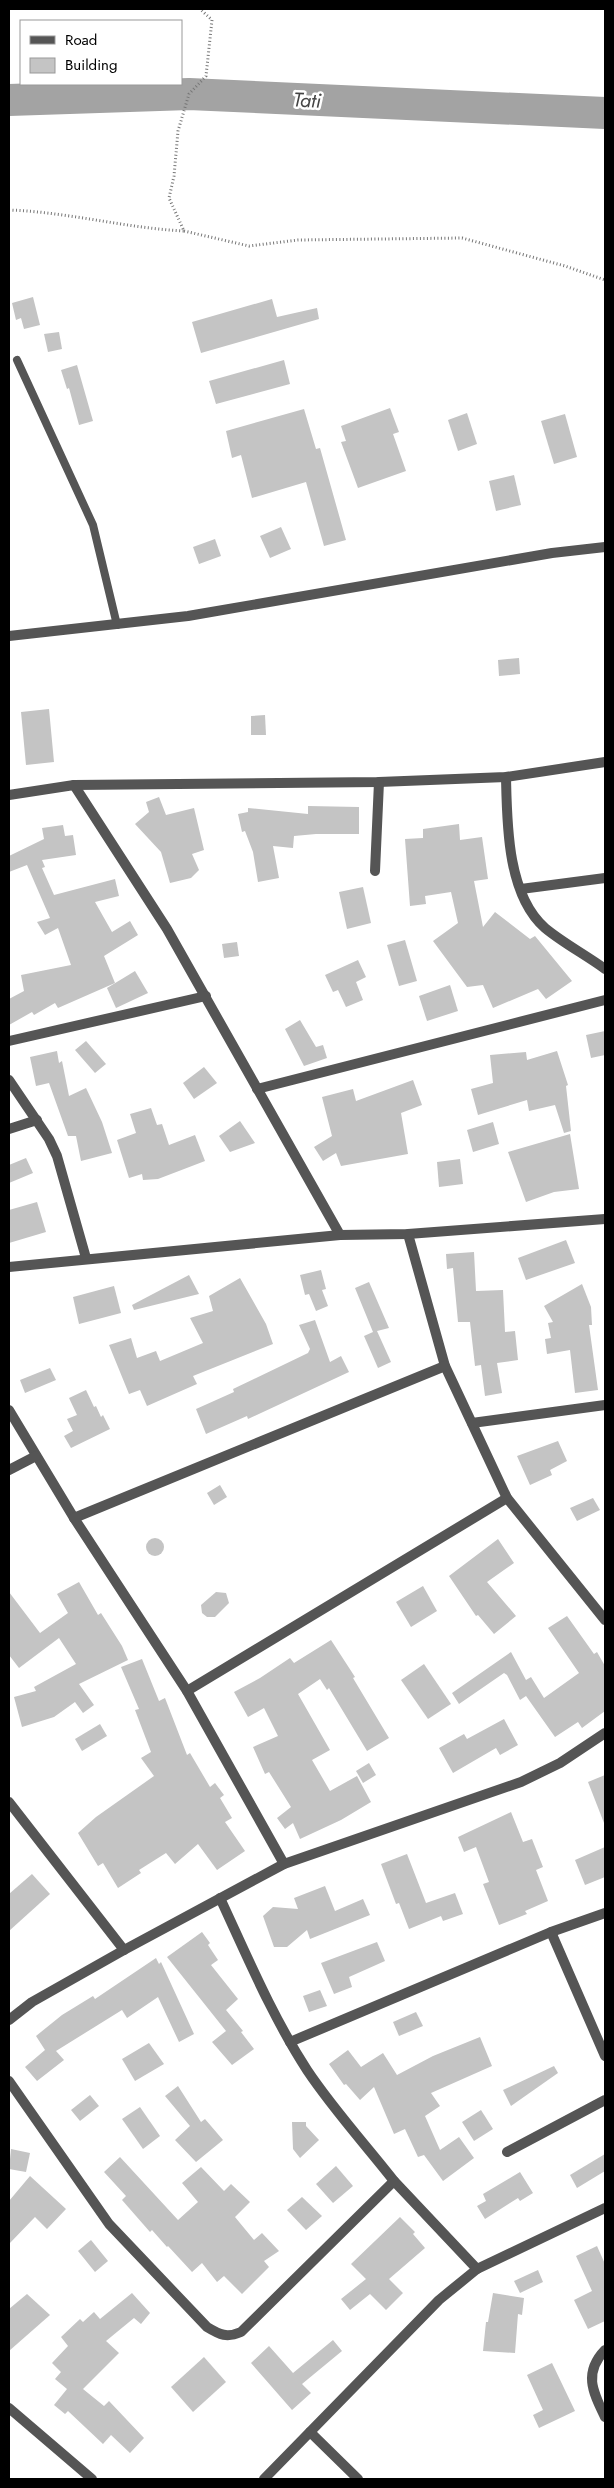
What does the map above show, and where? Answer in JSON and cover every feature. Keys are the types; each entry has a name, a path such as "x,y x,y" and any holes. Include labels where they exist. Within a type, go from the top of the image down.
{"street":[{"path":"9,636 188,616 552,553 605,547"},
{"path":"9,795 74,785 379,782 506,777 605,762"},
{"path":"506,777 507,819 514,864 521,890 531,910 545,927 605,969"},
{"path":"375,871 379,782"},
{"path":"74,785 167,929 340,1235"},
{"path":"521,890 605,878"},
{"path":"9,1042 206,996"},
{"path":"257,1089 605,1000"},
{"path":"9,1080 37,1120 57,1156 86,1258"},
{"path":"9,1128 37,1120"},
{"path":"9,1268 86,1258 340,1235 408,1234 605,1218"},
{"path":"408,1234 445,1366 507,1498 605,1620"},
{"path":"74,1518 445,1366"},
{"path":"472,1423 605,1405"},
{"path":"9,1410 74,1518 187,1691 284,1864"},
{"path":"9,1470 36,1456"},
{"path":"187,1691 507,1498"},
{"path":"9,2020 32,2002 284,1864 521,1782 560,1763 605,1733"},
{"path":"9,1802 124,1950"},
{"path":"220,1898 269,2004 308,2072 394,2181 477,2269"},
{"path":"290,2042 550,1932 605,1913"},
{"path":"550,1932 605,2056"},
{"path":"9,2081 109,2224 207,2327 221,2335 231,2337 241,2332 394,2181"},
{"path":"507,2152 605,2100"},
{"path":"264,2479 439,2300 477,2269 605,2208"},
{"path":"605,2350 594,2362 592,2376 593,2391 605,2417"},
{"path":"9,2408 92,2479"},
{"path":"310,2432 358,2479"}],"lane":[{"path":"17,360 93,525 117,625"}],"path":[{"path":"184,231 169,198 174,176 178,131 189,94 206,76 212,20 200,9"},
{"path":"9,210 39,211 162,230 184,231 249,246 298,240 462,238 565,266 605,280"}],"building":[{"path":"33,297 40,325 24,329 21,318 16,320 12,303"},
{"path":"272,299 277,317 317,308 319,319 201,353 192,322"},
{"path":"59,332 62,349 48,352 44,334"},
{"path":"284,360 290,384 216,404 209,381"},
{"path":"77,365 93,421 79,425 69,388 67,389 61,370"},
{"path":"390,408 399,432 393,434 406,471 358,488 341,442 346,441 341,426"},
{"path":"304,409 316,449 320,448 346,540 324,546 306,482 252,498 241,455 232,458 226,431"},
{"path":"467,413 477,444 458,451 448,420"},
{"path":"565,414 577,457 554,464 541,421"},
{"path":"514,475 521,505 496,511 489,481"},
{"path":"281,527 291,549 270,558 260,536"},
{"path":"215,539 221,556 199,564 193,547"},
{"path":"519,658 520,674 499,676 498,660"},
{"path":"49,709 54,762 26,765 21,712"},
{"path":"265,715 266,735 251,735 251,716"},
{"path":"159,797 166,815 194,808 204,850 192,854 199,870 191,878 170,883 161,852 135,824 149,812 146,802"},
{"path":"308,806 359,807 359,834 294,836 293,848 273,846 279,878 258,882 253,852 245,831 242,832 238,814 248,812 248,808 308,814"},
{"path":"459,824 460,840 482,837 488,879 474,881 483,927 495,912 530,939 535,936 572,981 546,999 538,989 493,1008 483,985 467,987 433,941 458,923 451,892 425,896 426,904 410,906 405,839 423,838 423,829"},
{"path":"63,825 65,836 73,835 76,855 42,860 45,867 42,868 54,895 115,879 119,896 95,902 112,932 130,921 138,935 104,956 115,983 58,1008 55,1003 34,1015 32,1012 9,1025 9,999 24,991 21,975 71,965 58,928 45,935 37,922 50,918 27,865 9,872 9,856 44,839 42,828"},
{"path":"363,887 371,923 347,929 339,892"},
{"path":"405,940 417,981 399,986 387,945"},
{"path":"237,942 239,956 224,958 222,944"},
{"path":"358,960 366,977 356,982 363,1000 346,1007 338,990 333,992 325,975"},
{"path":"135,971 148,993 116,1008 107,988"},
{"path":"450,985 458,1011 427,1021 419,996"},
{"path":"300,1020 316,1047 323,1045 327,1058 304,1066 285,1029"},
{"path":"605,1031 605,1055 591,1058 586,1035"},
{"path":"86,1041 106,1064 95,1073 75,1050"},
{"path":"57,1051 59,1063 62,1061 69,1096 86,1088 102,1122 112,1153 81,1161 76,1136 68,1136 49,1083 36,1086 30,1057"},
{"path":"557,1051 568,1085 566,1086 571,1131 564,1133 555,1105 529,1111 527,1100 478,1115 471,1089 493,1083 490,1055 526,1052 527,1060"},
{"path":"204,1067 217,1083 194,1099 183,1083"},
{"path":"413,1080 422,1105 401,1113 408,1154 341,1166 336,1153 323,1161 314,1147 332,1136 322,1097 353,1089 356,1101"},
{"path":"151,1108 157,1125 162,1124 169,1145 195,1135 205,1161 158,1179 143,1180 142,1174 129,1178 117,1140 136,1133 130,1114"},
{"path":"240,1121 255,1143 230,1152 219,1136"},
{"path":"493,1122 499,1144 473,1152 467,1130"},
{"path":"570,1134 579,1189 554,1192 526,1202 508,1152"},
{"path":"26,1158 33,1173 9,1183 9,1165"},
{"path":"460,1159 463,1184 439,1187 437,1162"},
{"path":"37,1202 46,1232 9,1243 9,1210"},
{"path":"566,1240 575,1263 526,1280 518,1258"},
{"path":"474,1252 476,1291 503,1290 505,1332 515,1331 518,1360 497,1363 502,1393 485,1396 481,1365 475,1366 470,1322 458,1322 453,1268 447,1269 446,1254"},
{"path":"321,1270 326,1289 322,1290 328,1306 316,1311 309,1294 305,1295 300,1275"},
{"path":"189,1275 199,1294 134,1310 132,1305"},
{"path":"240,1278 266,1324 273,1344 193,1376 197,1384 147,1406 140,1390 129,1394 109,1345 131,1338 137,1358 156,1351 160,1361 203,1343 190,1318 213,1311 209,1296"},
{"path":"369,1282 389,1328 377,1331 391,1362 378,1368 364,1336 373,1332 355,1288"},
{"path":"582,1284 591,1307 592,1325 589,1325 598,1390 575,1393 570,1350 547,1354 545,1339 551,1338 548,1323 553,1322 544,1306"},
{"path":"114,1286 121,1313 79,1324 73,1297"},
{"path":"315,1320 330,1362 341,1356 349,1372 248,1419 247,1416 206,1434 196,1409 234,1392 233,1389 308,1353 310,1349 299,1325"},
{"path":"50,1368 56,1380 25,1393 20,1380"},
{"path":"86,1390 94,1407 96,1406 101,1417 103,1415 110,1429 71,1448 64,1436 73,1431 67,1419 77,1415 69,1398"},
{"path":"558,1441 567,1461 550,1470 552,1475 530,1485 517,1456"},
{"path":"220,1485 227,1497 214,1505 207,1493"},
{"path":"593,1498 600,1510 577,1521 570,1508"},
{"path":"151,1538 159,1538 164,1543 162,1554 151,1556 146,1551 146,1543"},
{"path":"498,1539 514,1563 487,1582 516,1616 494,1634 478,1615 476,1616 449,1576"},
{"path":"79,1582 98,1615 101,1613 122,1646 128,1660 79,1684 94,1705 83,1713 75,1702 54,1717 22,1727 14,1697 36,1691 34,1687 76,1664 59,1638 19,1668 9,1655 9,1592 40,1633 68,1613 57,1594"},
{"path":"423,1586 437,1611 411,1627 396,1602"},
{"path":"216,1592 226,1593 229,1603 215,1617 207,1617 202,1613 201,1605"},
{"path":"567,1616 594,1654 597,1652 605,1666 605,1711 582,1728 578,1722 555,1737 526,1696 520,1700 507,1675 504,1673 459,1704 452,1693 511,1652 526,1680 531,1677 544,1698 579,1673 548,1628"},
{"path":"331,1640 355,1677 353,1678 389,1738 367,1751 329,1688 327,1690 320,1679 298,1694 330,1750 312,1760 330,1791 357,1776 371,1802 341,1820 300,1839 293,1823 285,1829 277,1818 291,1807 269,1772 265,1774 253,1747 278,1736 264,1708 248,1717 234,1692 260,1678 290,1658 294,1663"},
{"path":"142,1659 159,1701 165,1698 187,1755 190,1753 210,1787 215,1783 224,1795 220,1798 232,1818 225,1822 245,1851 217,1870 198,1844 175,1864 166,1853 139,1870 141,1873 118,1888 103,1863 98,1866 78,1833 96,1817 154,1776 141,1758 151,1752 135,1710 139,1709 121,1667"},
{"path":"424,1664 451,1704 428,1719 401,1680"},
{"path":"504,1719 518,1745 500,1755 496,1748 453,1773 439,1748 464,1734 467,1739"},
{"path":"100,1724 107,1736 82,1751 75,1739"},
{"path":"369,1763 376,1775 363,1783 356,1771"},
{"path":"605,1775 605,1823 604,1823 588,1782"},
{"path":"511,1812 523,1842 532,1839 543,1867 536,1870 548,1901 525,1911 527,1914 499,1925 483,1884 489,1882 476,1847 464,1852 458,1837"},
{"path":"605,1847 605,1877 585,1885 575,1860"},
{"path":"407,1854 426,1903 455,1893 463,1914 443,1921 441,1916 409,1929 399,1903 396,1904 381,1864"},
{"path":"32,1874 50,1894 9,1931 9,1894"},
{"path":"325,1886 335,1911 363,1899 370,1915 310,1939 307,1930 287,1947 274,1947 263,1916 273,1907 298,1909 294,1898"},
{"path":"202,1932 218,1960 211,1965 238,1999 226,2010 243,2031 241,2032 254,2049 232,2065 212,2042 226,2031 167,1957"},
{"path":"377,1942 385,1961 349,1977 352,1987 334,1994 321,1963"},
{"path":"156,1958 159,1964 161,1962 194,2034 179,2042 158,1997 127,2018 122,2010 56,2051 64,2060 37,2081 25,2067 45,2050 36,2036 62,2015 93,1996 95,1999"},
{"path":"320,1990 327,2006 309,2012 303,1996"},
{"path":"416,2012 423,2026 399,2036 393,2022"},
{"path":"480,2037 492,2066 431,2093 440,2106 425,2116 440,2150 459,2137 474,2158 443,2181 424,2155 418,2157 405,2129 394,2134 374,2087 360,2100 346,2084 344,2085 329,2064 348,2050 361,2067 383,2053 397,2075 433,2056"},
{"path":"149,2043 164,2064 135,2081 122,2059"},
{"path":"554,2066 558,2073 511,2106 503,2090"},
{"path":"178,2086 201,2122 205,2119 223,2140 196,2162 175,2140 190,2126 165,2096"},
{"path":"90,2095 99,2106 80,2121 71,2110"},
{"path":"140,2107 160,2136 143,2149 122,2119"},
{"path":"481,2110 493,2129 474,2141 462,2122"},
{"path":"292,2122 306,2122 306,2126 319,2140 300,2158 293,2149"},
{"path":"11,2149 30,2153 26,2172 9,2169"},
{"path":"605,2154 605,2171 577,2188 570,2175"},
{"path":"120,2157 178,2220 198,2202 182,2183 201,2167 224,2191 231,2184 250,2202 235,2217 254,2240 262,2233 279,2251 264,2261 269,2267 242,2294 224,2276 217,2282 202,2263 192,2272 152,2230 150,2232 122,2200 126,2196 104,2172"},
{"path":"336,2166 353,2186 333,2203 316,2184"},
{"path":"520,2172 533,2193 520,2201 518,2198 485,2219 477,2206 486,2201 483,2194"},
{"path":"30,2176 66,2209 47,2229 35,2217 9,2244 9,2201"},
{"path":"302,2197 322,2216 306,2230 287,2210"},
{"path":"400,2217 415,2232 413,2234 425,2248 389,2279 403,2293 386,2310 370,2294 350,2310 341,2299 366,2279 351,2264"},
{"path":"91,2240 108,2261 95,2272 78,2251"},
{"path":"597,2246 605,2264 605,2321 588,2329 574,2300 592,2291 576,2256"},
{"path":"538,2270 543,2282 520,2293 514,2281"},
{"path":"132,2293 150,2313 141,2324 134,2318 106,2341 119,2353 83,2389 104,2406 109,2401 144,2438 130,2453 111,2435 103,2444 68,2411 65,2414 54,2405 67,2389 55,2379 61,2372 52,2363 68,2346 61,2337 80,2319 83,2322 94,2312 100,2319"},
{"path":"493,2293 524,2298 522,2315 518,2314 515,2353 483,2351 486,2322 488,2322"},
{"path":"27,2294 50,2315 9,2351 9,2309"},
{"path":"333,2340 342,2351 302,2384 311,2393 292,2410 251,2363 269,2346 293,2373"},
{"path":"204,2357 226,2382 193,2412 171,2387"},
{"path":"552,2363 575,2411 539,2428 533,2415 543,2410 527,2375"}],"waterway":[{"name":"Tati","path":"9,100 189,94 605,113"}]}
